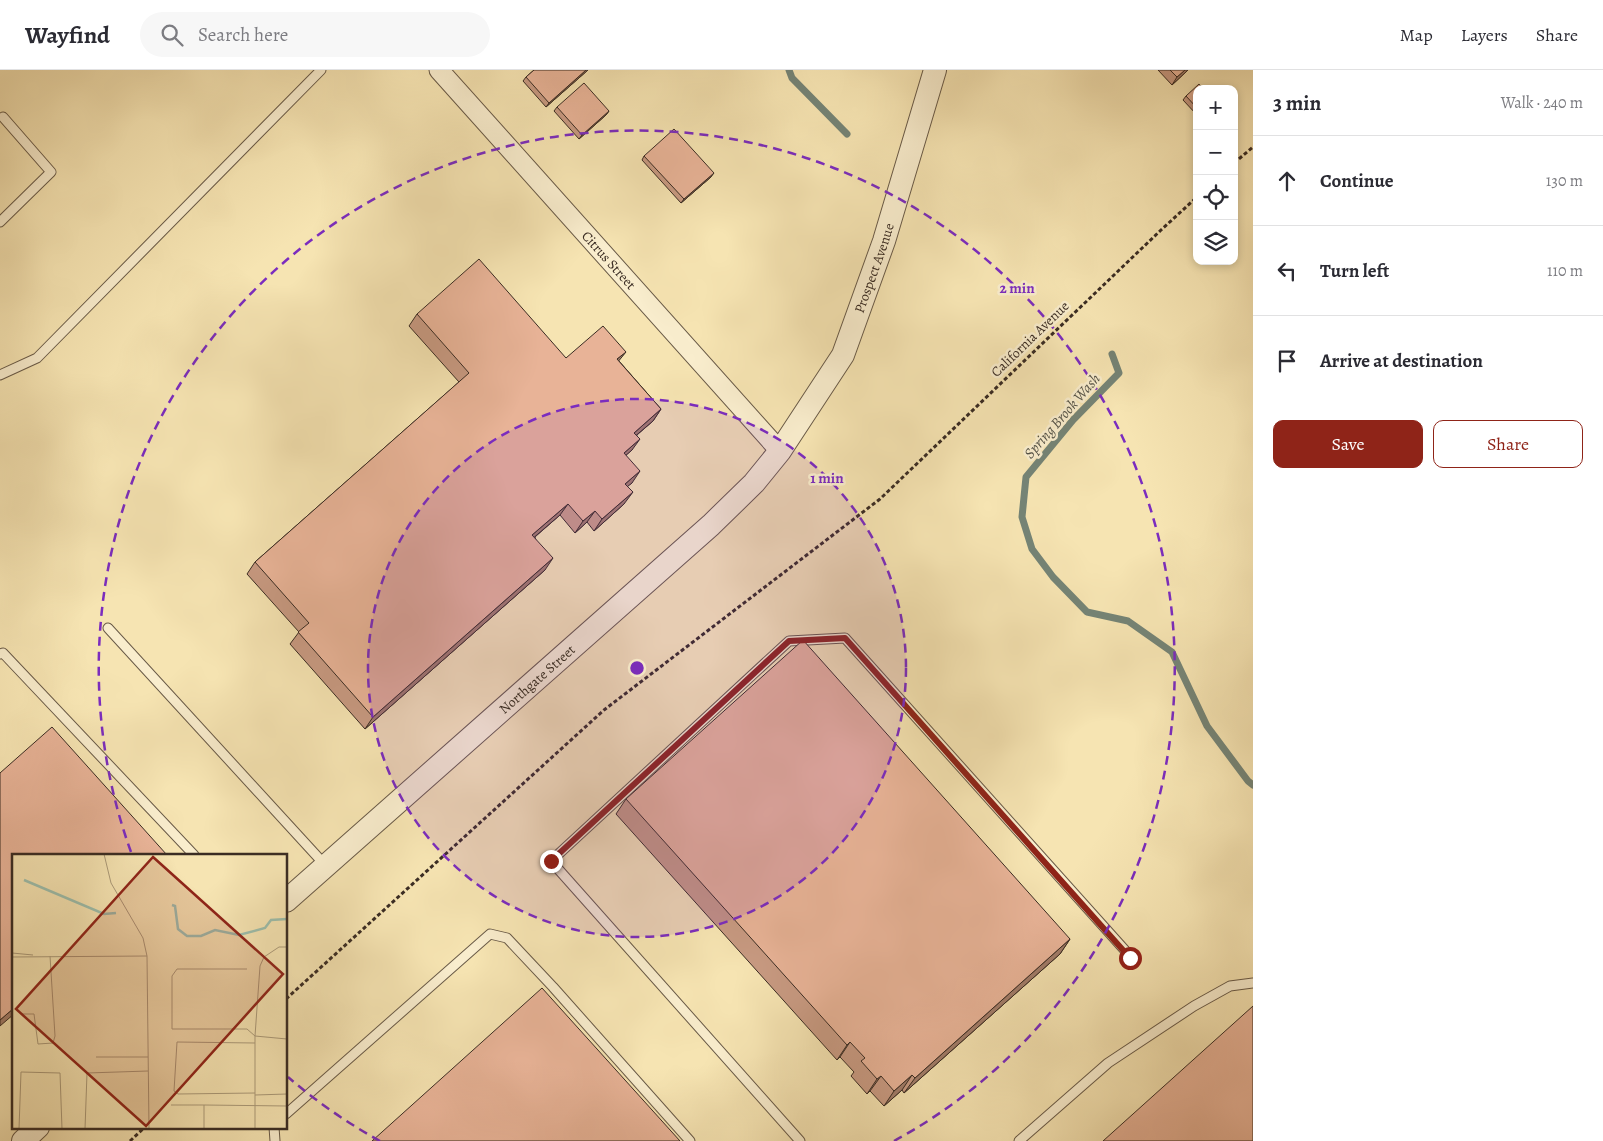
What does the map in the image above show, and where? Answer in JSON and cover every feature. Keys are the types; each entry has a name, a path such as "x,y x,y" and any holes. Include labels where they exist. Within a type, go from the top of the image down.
{"street":[{"name":"Citrus Street","path":"439,70 780,450"},
{"name":"Prospect Avenue","path":"780,450 843,355 884,241 935,70"},
{"name":"Northgate Street","path":"288,899 711,525 754,483 780,450"},
{"path":"23,1141 37,1128"}],"lane":[{"path":"0,375 37,358 321,70"},
{"path":"0,222 51,172 3,117"},
{"path":"108,628 326,866"},
{"path":"800,1141 551,861 789,641 845,638 1130,958"},
{"path":"0,654 3,653 193,854"},
{"path":"288,1112 490,934 507,938 690,1141"},
{"path":"1019,1141 1108,1063 1194,1006 1230,986 1253,983"},
{"path":"274,1128 275,1141"}],"path":[{"path":"1238,159 1253,146"},
{"name":"California Avenue","path":"288,997 604,710 880,499 1193,201"},
{"path":"130,1141 144,1128"}],"building":[{"path":"534,70 586,70 549,103 526,77"},
{"path":"1170,70 1185,70 1177,77"},
{"path":"584,83 609,111 582,135 557,107"},
{"path":"1193,90 1193,104 1186,96"},
{"path":"674,129 714,173 684,199 644,156"},
{"path":"479,259 566,358 603,326 626,352 617,359 661,409 634,433 640,439 624,453 640,471 625,484 633,492 602,519 595,511 583,521 568,504 532,535 553,558 373,717 298,632 309,623 255,562 469,373 417,314"},
{"path":"803,640 1070,939 915,1078 912,1075 894,1091 881,1076 877,1079 861,1061 865,1058 850,1042 847,1045 626,799"},
{"path":"52,727 166,854 12,854 12,1010 0,1020 0,773"},
{"path":"542,988 680,1141 372,1141"},
{"path":"1253,1006 1253,1141 1103,1141"}],"waterway":[{"name":"Spring Brook Wash","path":"789,70 792,78 847,134"},
{"name":"Spring Brook Wash","path":"1112,354 1119,373 1073,420 1026,477 1022,517 1032,549 1053,577 1087,612 1128,621 1172,652 1207,726 1253,785"}],"route":[{"path":"551,861 789,641 845,638 1130,958"}]}
